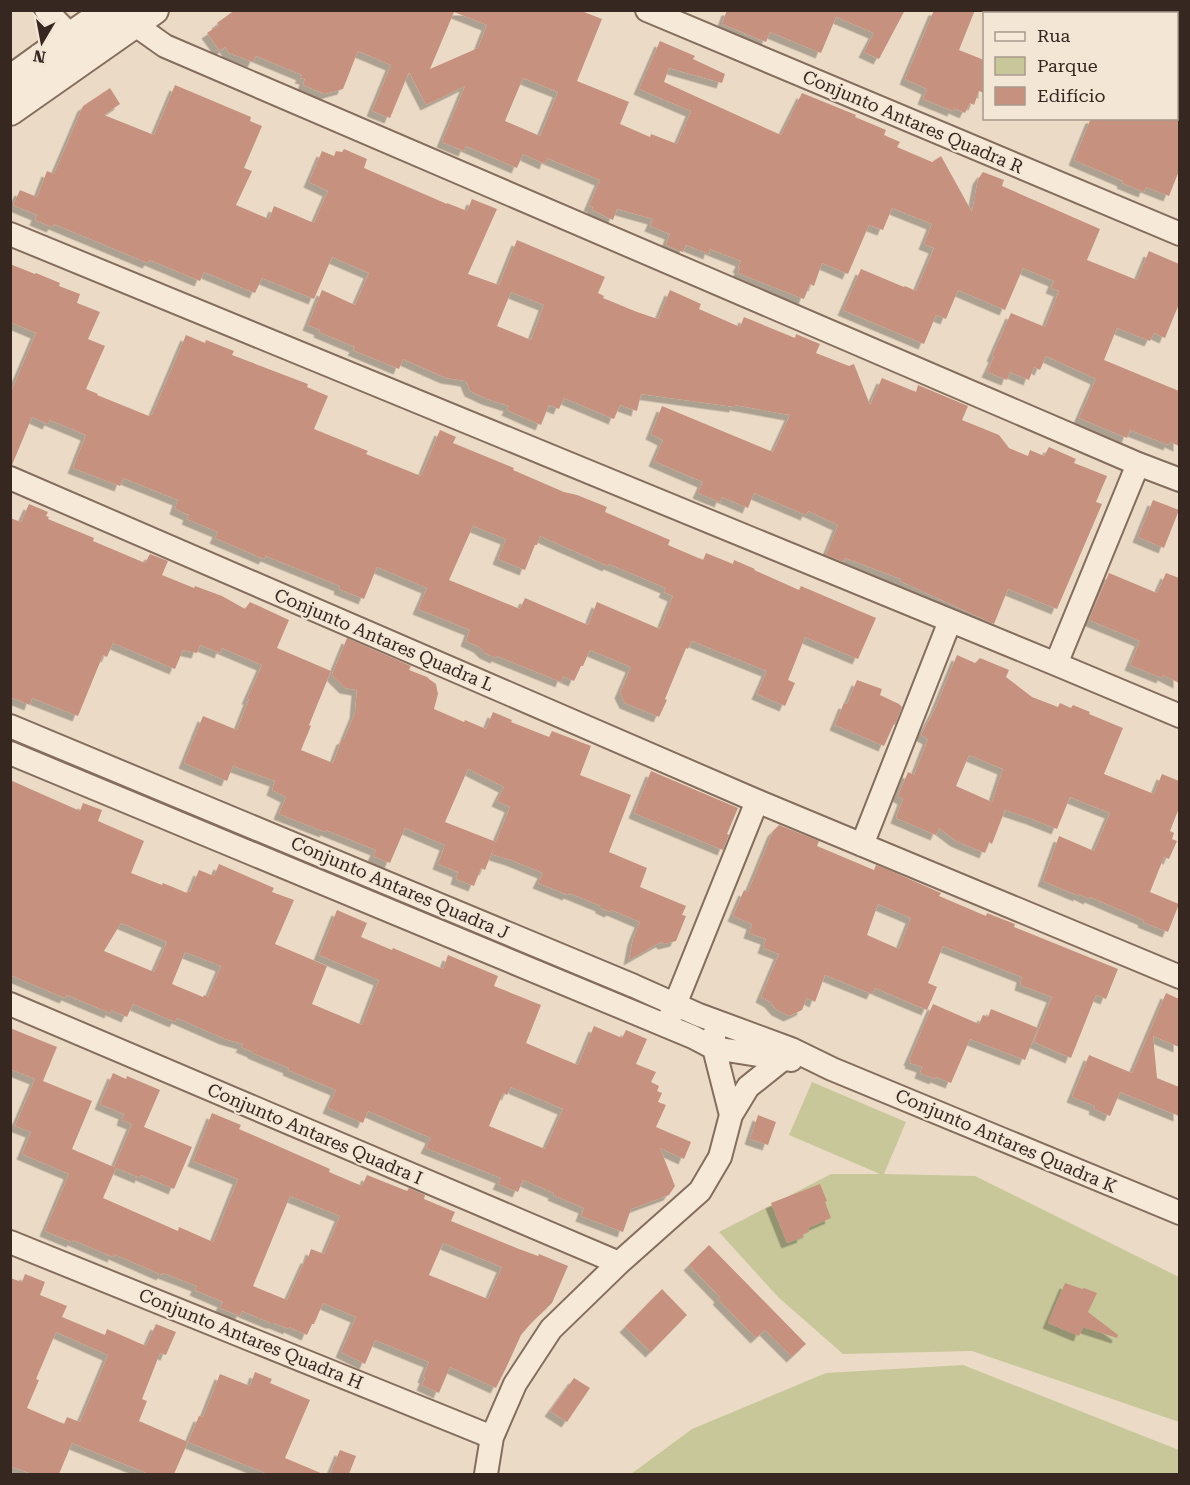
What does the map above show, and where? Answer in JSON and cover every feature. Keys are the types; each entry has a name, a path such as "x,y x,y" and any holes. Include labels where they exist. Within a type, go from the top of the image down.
{"street":[{"path":"46,10 78,47"},
{"name":"Conjunto Antares Quadra R","path":"647,10 1179,234"},
{"path":"10,80 78,47 130,14 165,46 1179,480"},
{"path":"10,111 78,47"},
{"path":"10,234 1179,716"},
{"path":"1056,664 1138,464"},
{"name":"Conjunto Antares Quadra L","path":"10,478 757,801 1179,977"},
{"path":"862,845 950,621"},
{"name":"Conjunto Antares Quadra J","path":"10,726 634,986 787,1054"},
{"name":"Conjunto Antares Quadra J","path":"10,753 693,1037 714,1048 787,1054"},
{"path":"171,820 182,797"},
{"path":"666,1026 757,801"},
{"name":"Conjunto Antares Quadra I","path":"10,1004 619,1263"},
{"path":"714,1021 714,1048 731,1115"},
{"path":"486,1474 492,1437 515,1384 551,1329 619,1263 700,1191 720,1157 731,1115 748,1087 787,1054"},
{"name":"Conjunto Antares Quadra K","path":"787,1054 832,1069 1179,1214"},
{"name":"Conjunto Antares Quadra H","path":"10,1242 492,1437"}],"green space":[{"path":"812,1082 906,1122 884,1174 975,1176 1179,1277 1179,1422 972,1351 843,1354 778,1297 719,1232 831,1174 880,1174 789,1135"},
{"path":"963,1365 1179,1450 1179,1474 631,1474 692,1429 826,1373"}],"building":[{"path":"235,10 579,10 602,19 577,81 629,102 620,124 650,137 651,134 677,144 691,111 639,89 660,41 695,56 693,59 725,74 722,83 669,68 664,82 781,135 802,93 886,130 884,135 900,142 897,147 932,162 941,156 972,212 978,179 983,172 1004,180 1002,186 1100,229 1087,260 1137,280 1149,251 1179,264 1179,304 1165,338 1154,333 1150,341 1117,328 1104,360 1179,391 1179,446 1170,442 1169,445 1130,430 1127,438 1079,418 1096,379 1046,356 1040,370 1034,367 1029,380 1010,372 1007,380 987,372 1011,313 1045,327 1059,291 1051,288 1054,281 1023,268 1005,310 958,290 946,319 936,315 924,344 843,310 861,269 916,291 934,248 924,244 932,224 892,208 883,230 869,225 848,274 822,263 814,286 810,284 804,299 738,273 741,261 710,249 709,254 686,245 683,252 666,245 670,234 650,226 653,219 617,209 613,220 592,210 593,207 589,206 600,180 547,158 545,164 523,154 517,168 466,146 464,151 442,142 465,86 426,105 409,72 390,118 372,111 391,65 358,51 343,89 325,94 303,85 305,79 300,78 302,75 256,56 253,62 229,53 225,47 220,51 207,33 219,25 217,23","holes":["454,12 487,25 478,48 430,69","523,78 558,92 540,136 505,121"]},
{"path":"727,10 905,10 879,59 864,52 874,33 836,17 821,53 770,32 766,42 722,24"},
{"path":"934,10 975,10 959,50 983,60 983,93 979,91 974,105 970,103 965,113 954,108 953,111 923,99 927,89 905,79"},
{"path":"175,85 251,117 250,121 262,126 244,168 252,171 236,205 269,219 274,206 314,223 328,191 309,182 322,151 334,156 336,151 342,152 344,149 367,159 364,168 447,204 467,211 472,199 497,209 468,274 499,285 517,240 605,277 598,293 604,296 603,298 637,312 658,319 670,290 701,304 699,309 740,327 744,317 795,338 796,334 820,344 816,353 849,366 854,364 870,405 882,378 916,392 918,385 968,406 962,420 999,435 1009,448 1028,456 1030,450 1044,456 1049,447 1076,459 1074,463 1107,476 1096,502 1102,504 1057,609 1008,589 994,624 900,581 901,579 845,558 844,562 826,555 838,525 808,511 806,515 754,493 748,508 722,497 720,502 698,493 703,482 654,461 663,440 651,434 662,406 773,452 790,415 735,405 735,407 641,394 637,411 620,405 614,419 564,398 559,409 549,405 541,425 507,410 509,406 470,391 466,381 446,378 403,359 399,369 353,350 355,347 308,325 322,290 355,305 369,273 332,257 314,299 262,278 255,293 204,272 200,281 150,260 148,263 54,224 52,227 35,220 37,215 13,205 20,190 37,197 47,171 54,174 83,106 110,88 120,104 104,115 154,135","holes":["511,292 544,305 531,340 497,326"]},
{"path":"1179,118 1179,171 1169,196 1146,187 1144,192 1074,160 1090,120 1178,120"},
{"path":"10,264 60,283 59,286 80,294 77,303 100,312 88,339 105,346 86,389 97,395 149,416 152,415 186,335 205,343 206,340 234,351 232,355 308,384 307,387 328,396 314,429 368,451 366,454 421,476 440,430 456,437 453,443 564,492 607,507 605,512 670,540 668,545 703,560 706,553 733,564 734,560 799,590 801,586 876,618 858,659 805,637 788,680 795,683 785,706 757,694 767,671 692,641 688,649 686,648 659,717 625,703 620,693 631,667 590,650 574,681 563,676 561,682 485,653 479,647 466,641 470,630 418,609 427,588 377,567 364,599 339,589 340,586 266,556 264,559 215,538 218,532 187,519 189,515 175,509 178,500 123,478 120,486 73,468 86,435 50,420 48,424 32,417 12,465 10,465 10,394 36,333 10,322","holes":["473,526 506,539 498,559 525,570 540,536 666,588 664,592 673,596 660,629 597,602 588,625 525,598 520,609 449,580"]},
{"path":"1153,500 1179,510 1164,548 1138,537"},
{"path":"29,504 48,512 46,516 49,517 48,519 145,563 150,554 168,561 162,575 222,596 245,609 250,602 289,620 277,648 331,671 301,750 333,763 355,713 357,690 345,688 332,675 347,638 411,666 409,670 427,677 436,684 438,694 434,709 486,729 493,712 549,737 552,731 591,746 580,775 631,795 609,852 647,868 640,887 686,906 682,915 686,916 676,941 664,944 661,942 629,960 633,939 640,922 538,883 543,873 491,854 485,870 481,868 474,886 456,879 458,872 438,864 445,845 405,828 390,863 373,856 376,850 279,814 286,797 272,790 275,781 233,766 227,781 184,763 203,716 237,730 262,665 222,648 220,653 200,645 197,653 183,650 175,669 113,643 107,657 103,655 78,716 32,698 30,705 10,697 10,518 21,522","holes":["468,769 504,787 497,801 510,807 496,842 445,822"]},
{"path":"1109,573 1157,593 1166,573 1179,578 1179,683 1163,675 1162,678 1130,665 1140,641 1089,620"},
{"path":"957,655 975,663 980,658 1009,670 1006,677 1032,697 1058,707 1060,703 1071,708 1073,705 1123,728 1104,774 1154,794 1162,774 1179,781 1179,808 1170,831 1174,833 1172,839 1177,841 1169,859 1164,857 1150,892 1179,904 1168,932 1090,897 1089,899 1079,894 1079,896 1043,881 1059,836 1094,851 1110,813 1070,797 1057,829 1005,810 992,844 989,842 985,853 956,841 939,828 936,835 896,818 903,799 898,796 908,772 914,775 928,739 921,735 935,709","holes":["969,755 1003,769 992,802 956,786"]},
{"path":"857,680 882,689 880,695 902,707 884,746 835,725"},
{"path":"651,771 738,808 723,850 634,813"},
{"path":"10,780 80,811 83,803 102,810 98,821 144,841 131,873 187,893 190,892 199,870 214,876 219,864 274,888 272,892 294,900 275,944 327,966 312,1004 362,1025 379,980 319,955 337,910 367,923 361,937 392,950 393,948 443,969 448,955 498,976 494,986 541,1005 526,1043 561,1058 578,1065 594,1026 622,1038 626,1030 647,1039 636,1064 656,1072 651,1082 659,1086 657,1091 662,1093 658,1102 666,1105 656,1127 691,1142 684,1159 660,1148 675,1186 669,1195 631,1209 623,1232 581,1216 584,1208 523,1180 518,1192 498,1184 501,1178 426,1148 431,1138 368,1111 363,1123 328,1108 336,1090 253,1053 241,1047 243,1044 225,1039 177,1018 175,1022 133,1004 127,1017 111,1010 110,1013 67,995 65,998 10,975","holes":["121,923 167,942 154,972 104,951","185,952 221,966 208,997 172,984","511,1087 563,1109 545,1149 489,1126 503,1093 507,1095"]},
{"path":"779,825 819,841 817,846 874,870 876,865 891,871 941,893 939,896 986,916 987,913 1015,924 1014,927 1118,969 1106,999 1096,995 1071,1058 1034,1042 1052,997 1020,985 1022,977 943,946 928,983 937,987 927,1010 875,988 872,994 825,975 815,1002 807,998 802,1010 789,1016 777,1010 761,997 779,954 763,948 766,939 749,933 752,924 733,916 744,890 748,892 773,831","holes":["878,904 911,918 899,949 867,935"]},
{"path":"1166,993 1179,999 1179,1047 1153,1036 1157,1078 1179,1087 1179,1116 1120,1092 1110,1116 1094,1109 1095,1106 1072,1097 1089,1055 1132,1073"},
{"path":"933,1004 979,1024 983,1015 988,1017 991,1009 1038,1028 1025,1060 970,1039 951,1083 920,1073 922,1067 910,1063 909,1060"},
{"path":"10,1028 57,1047 43,1081 92,1101 72,1149 116,1168 103,1198 178,1231 179,1227 213,1242 238,1179 193,1161 212,1113 241,1125 239,1129 330,1169 329,1172 362,1186 367,1175 407,1191 409,1188 425,1195 424,1199 455,1212 451,1221 568,1266 552,1303 521,1335 496,1388 450,1367 439,1393 422,1385 429,1362 375,1340 365,1364 341,1352 356,1317 323,1303 307,1335 242,1311 240,1316 220,1308 223,1302 195,1290 197,1286 163,1273 162,1275 114,1254 113,1257 45,1231 69,1174 22,1154 31,1132 15,1126 35,1079 10,1069","holes":["290,1196 340,1216 324,1254 311,1249 287,1300 253,1286","443,1243 502,1267 488,1299 429,1275"]},
{"path":"113,1073 126,1079 127,1076 160,1090 144,1127 192,1147 174,1189 114,1167 132,1124 122,1120 124,1114 100,1104"},
{"path":"758,1115 776,1122 768,1145 750,1139"},
{"path":"820,1184 831,1218 808,1228 809,1232 802,1235 803,1237 787,1243 771,1203"},
{"path":"709,1245 806,1344 792,1357 765,1330 756,1338 689,1265"},
{"path":"25,1274 45,1282 40,1295 67,1306 62,1317 105,1335 107,1329 146,1346 156,1324 176,1332 166,1355 160,1353 142,1399 147,1401 139,1421 188,1442 174,1474 149,1474 72,1443 59,1474 32,1474 10,1466 10,1278 22,1282","holes":["56,1332 108,1355 80,1422 67,1417 64,1424 27,1408 39,1380 36,1379"]},
{"path":"1065,1283 1097,1293 1088,1312 1118,1335 1117,1338 1083,1327 1079,1336 1048,1323"},
{"path":"662,1289 687,1315 651,1352 625,1327"},
{"path":"255,1372 272,1379 270,1383 310,1400 285,1458 323,1474 268,1474 188,1442 199,1416 203,1417 220,1374 250,1386"},
{"path":"574,1378 590,1388 567,1422 550,1411"},
{"path":"340,1450 356,1456 349,1474 330,1474"}]}
